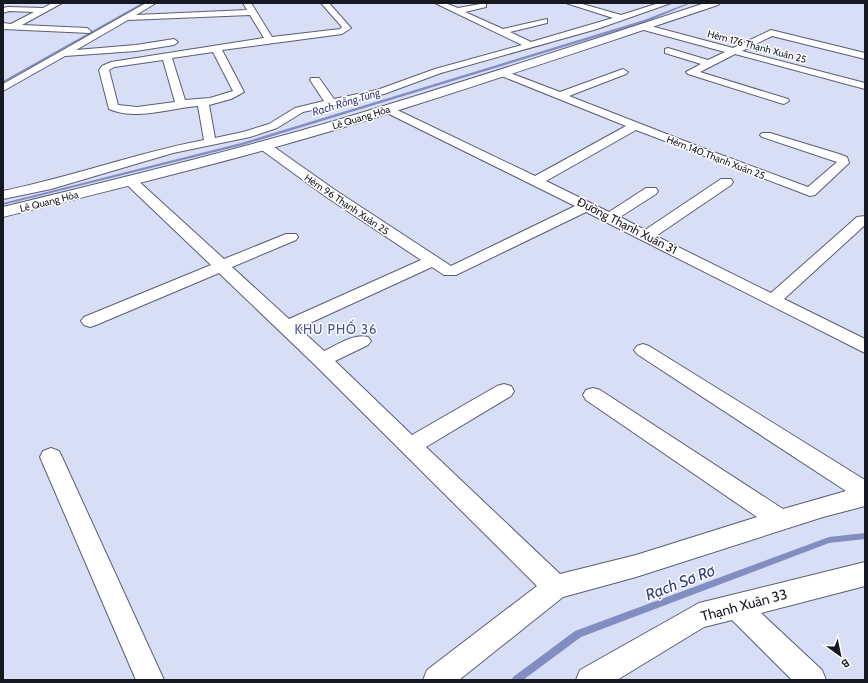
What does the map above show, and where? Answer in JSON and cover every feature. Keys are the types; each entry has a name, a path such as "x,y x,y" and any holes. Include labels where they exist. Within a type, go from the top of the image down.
{"street":[{"path":"3,31 58,3"},
{"path":"3,88 118,19 138,3"},
{"path":"3,78 87,31 118,19 152,3"},
{"path":"247,3 253,12 260,30 269,40"},
{"path":"216,48 239,92 230,96 203,102 128,111 117,110 113,107 104,70 105,68 216,48 342,31 347,28 325,3"},
{"path":"439,3 530,45"},
{"path":"570,3 622,18"},
{"path":"3,195 46,186 171,150 246,135 273,126 299,110 331,103 389,101 438,71 622,18 667,3"},
{"path":"457,11 483,5"},
{"name":"Lê Quang Hòa","path":"3,212 130,181 263,145 389,101 502,73 709,6"},
{"path":"3,11 8,9 44,10"},
{"path":"118,19 253,12"},
{"path":"3,17 28,19"},
{"path":"502,32 544,21"},
{"path":"3,26 87,31"},
{"name":"Hẻm 176 Thạnh Xuân 25","path":"643,27 863,84"},
{"path":"784,101 691,72 771,33 865,56"},
{"path":"61,54 136,48 185,41"},
{"path":"668,52 709,63"},
{"path":"167,56 180,102 185,104"},
{"path":"560,96 623,72"},
{"name":"Hẻm 140 Thạnh Xuân 25","path":"502,73 635,126 810,192 843,163 843,160 766,134"},
{"path":"315,80 331,103"},
{"name":"Đường Thạnh Xuân 31","path":"389,101 536,181 865,347"},
{"path":"203,102 210,143"},
{"path":"536,181 635,126"},
{"name":"Hẻm 96 Thạnh Xuân 25","path":"263,145 450,272 586,206"},
{"path":"130,181 322,360 556,587"},
{"path":"646,236 726,182"},
{"path":"609,218 651,191"},
{"path":"773,300 862,220"},
{"path":"90,321 292,237"},
{"path":"287,327 432,261"},
{"path":"322,360 362,341"},
{"path":"643,350 865,492"},
{"path":"410,446 504,391"},
{"path":"593,395 780,520"},
{"path":"51,457 150,680"},
{"path":"437,680 556,587 636,566 780,520 865,496"},
{"name":"Thạnh Xuân 33","path":"590,680 699,616 865,574"},
{"path":"736,606 812,680"}],"waterway":[{"path":"3,82 144,3"},
{"name":"Rạch Rỗng Tùng","path":"3,204 242,144 645,21 690,3"},
{"name":"Rạch Sơ Rơ","path":"516,680 578,634 829,540 865,536"}],"district":[{"name":"KHU PHỐ 36","path":"336,329"}]}
